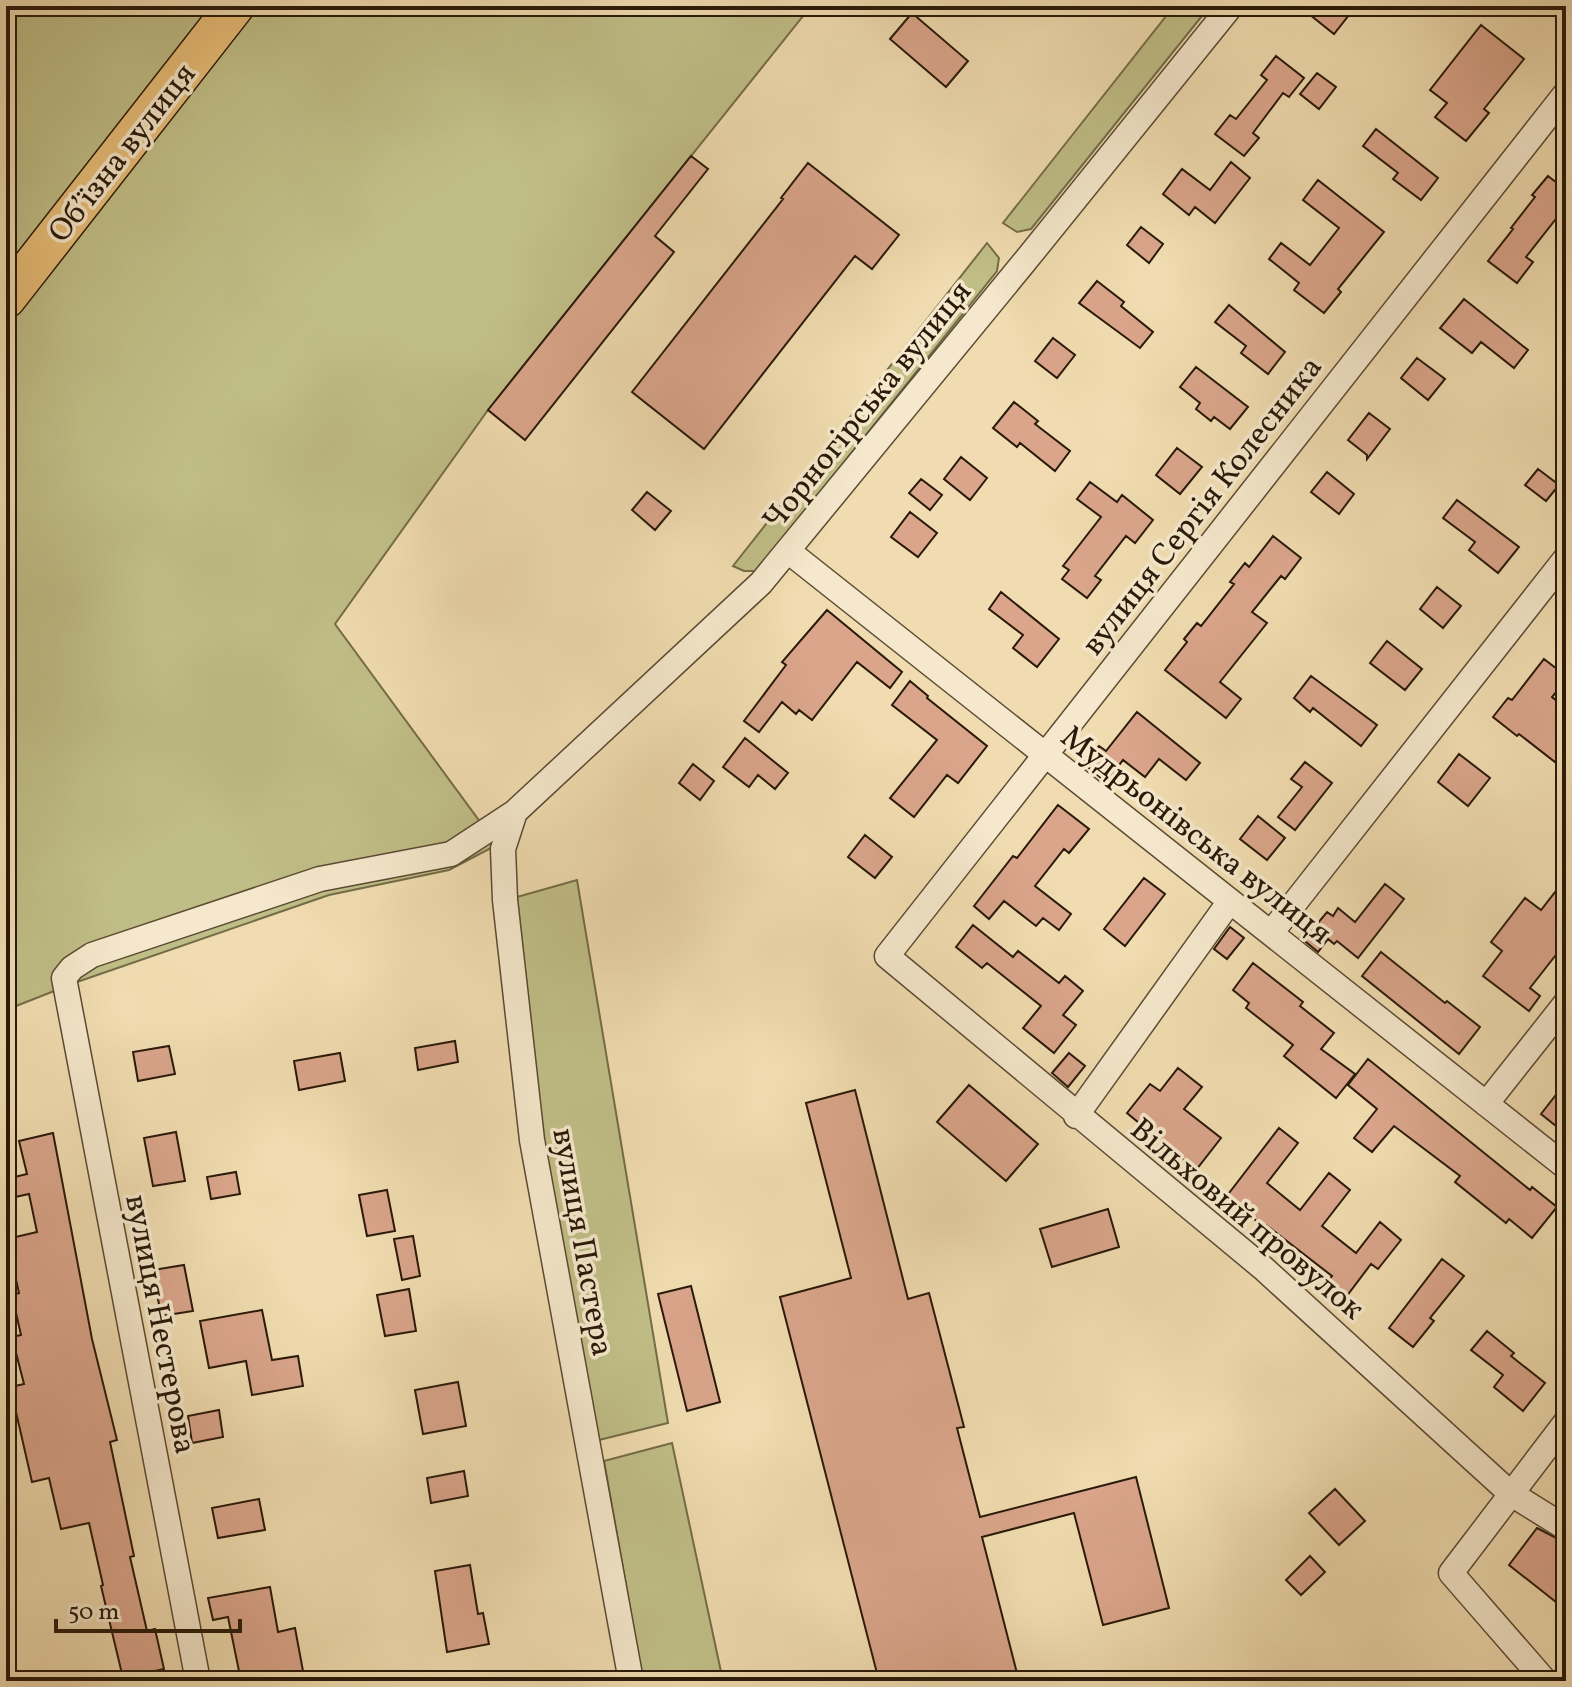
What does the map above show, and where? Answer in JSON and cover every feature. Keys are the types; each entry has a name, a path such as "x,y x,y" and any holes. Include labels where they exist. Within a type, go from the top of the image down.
{"main road":[{"name":"Обʼїзна вулиця","path":"6,299 235,6"}],"street":[{"name":"Чорногірська вулиця","path":"64,978 72,968 92,955 320,879 451,854 515,812 749,594 788,551 1231,6"},
{"name":"вулиця Сергія Колесника","path":"887,956 1566,93"},
{"name":"Мудрьонівська вулиця","path":"788,551 1566,1167"},
{"path":"1271,933 1566,558"},
{"name":"вулиця Пастера","path":"515,812 503,849 505,900 532,1140 631,1681"},
{"path":"1076,1116 1230,901"},
{"name":"Вільховий провулок","path":"887,956 1076,1116 1263,1268 1510,1493 1566,1528"},
{"name":"вулиця Нестерова","path":"64,978 198,1681"},
{"path":"1486,1104 1566,1003"},
{"path":"1545,1681 1451,1573 1566,1422"}],"shaded area":[{"path":"6,6 811,6 488,410 335,624 497,845 449,870 329,895 77,982 6,1010"},
{"path":"1174,6 1210,6 1031,229 1017,232 1003,223"},
{"path":"987,243 999,258 997,271 757,571 744,571 733,566"},
{"path":"577,880 668,1423 599,1440 544,1141 517,897"},
{"path":"672,1443 723,1681 643,1681 604,1461"}],"building":[{"path":"1299,6 1356,6 1334,34"},
{"path":"912,13 968,61 946,87 890,39"},
{"path":"1481,25 1524,59 1484,109 1489,113 1466,141 1435,117 1447,103 1430,90"},
{"path":"1276,56 1304,78 1289,97 1283,93 1253,133 1259,138 1244,156 1215,134 1230,115 1236,119 1267,80 1261,75"},
{"path":"1317,73 1336,87 1319,109 1300,94"},
{"path":"1376,129 1438,178 1421,200 1393,179 1398,173 1363,146"},
{"path":"691,156 708,169 655,236 674,252 525,440 488,410"},
{"path":"1231,162 1250,178 1215,223 1195,207 1189,215 1163,194 1182,169 1210,190"},
{"path":"808,163 899,235 872,269 855,256 704,449 632,392"},
{"path":"1548,176 1566,190 1566,206 1526,257 1533,262 1517,283 1488,261"},
{"path":"1318,180 1384,232 1338,289 1341,292 1324,313 1294,290 1299,283 1269,259 1281,243 1310,265 1339,228 1303,200"},
{"path":"1141,227 1163,244 1149,263 1127,245"},
{"path":"1097,281 1124,302 1121,306 1153,332 1140,348 1079,303"},
{"path":"1464,299 1528,350 1514,368 1481,342 1472,353 1440,328"},
{"path":"1229,305 1285,352 1268,374 1241,353 1246,346 1215,322"},
{"path":"1053,338 1075,355 1057,378 1035,361"},
{"path":"1417,358 1445,379 1428,400 1401,378"},
{"path":"1196,367 1248,407 1230,429 1214,417 1211,421 1196,409 1200,403 1180,387"},
{"path":"1014,402 1038,421 1035,424 1070,451 1055,471 1020,443 1017,447 993,428"},
{"path":"1369,413 1390,429 1367,459 1367,455 1348,440"},
{"path":"1177,448 1202,467 1180,494 1156,475"},
{"path":"961,457 987,478 970,500 944,479"},
{"path":"1538,469 1559,485 1546,501 1525,485"},
{"path":"1327,472 1354,494 1339,514 1311,492"},
{"path":"921,479 942,495 930,510 909,493"},
{"path":"1090,482 1117,502 1122,495 1153,520 1135,543 1126,536 1095,576 1101,580 1087,598 1062,579 1069,570 1063,566 1101,517 1077,499"},
{"path":"647,492 671,511 655,530 632,510"},
{"path":"1457,500 1519,547 1498,573 1469,550 1475,542 1443,518"},
{"path":"910,512 937,533 918,557 891,537"},
{"path":"1273,536 1301,558 1285,579 1281,576 1252,612 1267,623 1220,682 1241,699 1226,718 1165,670 1187,642 1184,639 1197,623 1201,626 1234,584 1230,582 1245,563 1249,567"},
{"path":"1437,587 1461,606 1443,628 1420,609"},
{"path":"1001,592 1059,639 1037,667 1013,648 1023,635 989,609"},
{"path":"827,610 902,672 890,688 857,662 812,720 799,710 796,714 782,702 759,732 744,721 786,665 782,662"},
{"path":"1387,641 1422,669 1405,690 1370,663"},
{"path":"1544,659 1566,676 1552,697 1566,708 1566,748 1555,762 1493,717 1508,698 1512,700"},
{"path":"1311,676 1377,725 1361,746 1313,708 1310,712 1294,698"},
{"path":"910,681 987,746 958,783 947,775 914,817 890,798 937,740 892,705"},
{"path":"1137,712 1200,763 1186,780 1159,759 1145,777 1123,760 1106,782 1083,763 1099,746 1106,751"},
{"path":"745,738 788,773 775,789 758,775 749,787 723,767"},
{"path":"1459,754 1490,778 1468,806 1438,782"},
{"path":"1305,762 1332,783 1295,830 1278,817 1302,787 1291,779"},
{"path":"693,764 714,781 700,800 679,783"},
{"path":"1058,805 1089,829 1069,853 1064,849 1035,886 1071,914 1059,930 1043,918 1036,926 1004,901 989,919 974,906"},
{"path":"1258,816 1285,838 1267,860 1240,839"},
{"path":"865,835 892,857 875,878 848,857"},
{"path":"1144,878 1165,894 1125,946 1104,929"},
{"path":"1566,878 1566,942 1530,988 1540,996 1529,1011 1483,976 1502,951 1491,942 1525,898 1541,910"},
{"path":"1385,884 1404,899 1358,958 1337,941 1334,944 1328,939 1318,952 1300,937 1314,919 1318,923 1327,912 1333,916 1338,908 1355,922"},
{"path":"973,925 1013,957 1018,951 1059,983 1065,976 1083,991 1063,1015 1076,1025 1054,1053 1023,1028 1041,1006 987,963 982,968 956,947"},
{"path":"1230,927 1244,938 1227,959 1214,949"},
{"path":"1381,952 1480,1027 1459,1054 1362,976"},
{"path":"1253,963 1303,1002 1300,1006 1334,1033 1321,1049 1355,1074 1336,1098 1284,1056 1293,1045 1246,1008 1249,1003 1233,990"},
{"path":"455,1041 458,1062 418,1070 415,1048"},
{"path":"169,1046 175,1074 138,1081 133,1052"},
{"path":"340,1053 345,1081 299,1090 294,1061"},
{"path":"1069,1053 1085,1066 1068,1087 1052,1073"},
{"path":"1368,1059 1530,1190 1532,1187 1557,1207 1532,1238 1509,1219 1506,1223 1455,1182 1460,1176 1394,1126 1372,1152 1354,1138 1377,1109 1348,1085"},
{"path":"1178,1068 1202,1087 1184,1109 1221,1138 1196,1170 1127,1113 1150,1084 1160,1091"},
{"path":"1566,1082 1566,1134 1541,1114"},
{"path":"969,1085 1038,1144 1006,1181 937,1122"},
{"path":"855,1090 908,1299 929,1293 964,1427 957,1428 980,1517 1136,1477 1169,1608 1103,1625 1074,1513 982,1537 1019,1681 879,1681 780,1297 851,1278 806,1103"},
{"path":"1279,1128 1298,1143 1267,1183 1300,1210 1329,1173 1350,1190 1322,1226 1356,1253 1380,1222 1401,1240 1378,1269 1371,1264 1346,1297 1327,1282 1332,1276 1226,1197"},
{"path":"176,1132 185,1181 153,1186 144,1138"},
{"path":"53,1133 92,1339 117,1440 110,1442 134,1556 130,1557 147,1631 155,1629 164,1669 123,1678 89,1523 61,1529 49,1478 32,1482 16,1412 6,1415 6,1388 24,1384 12,1337 21,1335 12,1295 19,1293 7,1239 37,1232 29,1194 6,1199 6,1179 27,1174 19,1141"},
{"path":"236,1172 240,1194 211,1199 207,1177"},
{"path":"387,1190 395,1231 367,1236 359,1195"},
{"path":"1108,1209 1119,1247 1052,1267 1040,1229"},
{"path":"413,1236 420,1276 402,1280 394,1239"},
{"path":"1442,1259 1464,1276 1430,1318 1434,1321 1413,1347 1389,1328"},
{"path":"184,1265 193,1311 161,1316 153,1270"},
{"path":"691,1286 720,1402 687,1411 658,1294"},
{"path":"409,1289 416,1331 385,1336 377,1295"},
{"path":"262,1310 272,1360 298,1356 303,1386 252,1395 246,1361 209,1368 200,1321"},
{"path":"1487,1331 1514,1353 1511,1356 1545,1383 1523,1411 1494,1387 1503,1375 1471,1350"},
{"path":"458,1382 466,1426 423,1434 415,1390"},
{"path":"219,1410 223,1437 192,1443 188,1416"},
{"path":"464,1471 468,1496 431,1503 427,1478"},
{"path":"1335,1489 1365,1521 1339,1545 1309,1513"},
{"path":"259,1499 265,1530 218,1538 212,1508"},
{"path":"1537,1528 1566,1543 1566,1610 1509,1565"},
{"path":"1310,1556 1325,1572 1301,1595 1286,1580"},
{"path":"470,1565 478,1614 483,1613 489,1644 447,1652 435,1571"},
{"path":"270,1587 278,1632 295,1628 303,1671 241,1681 228,1617 213,1620 208,1598"}]}
